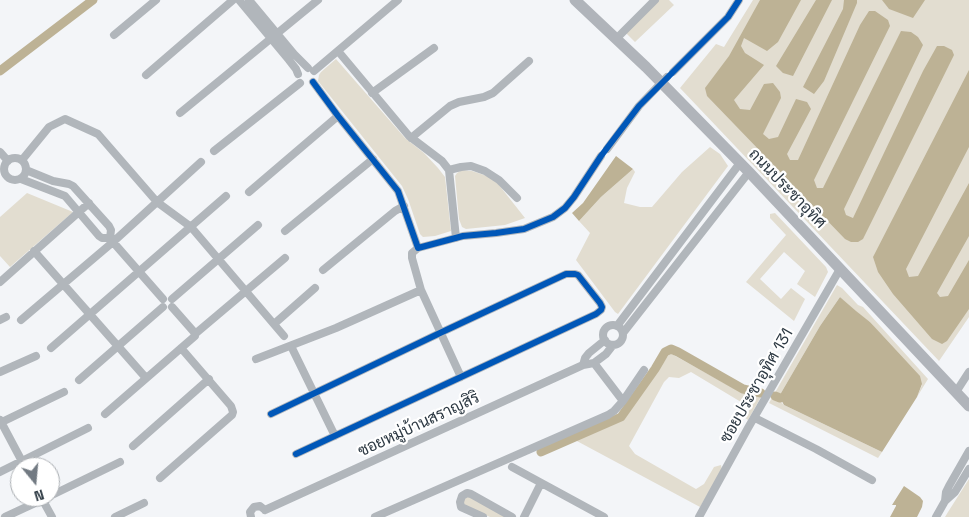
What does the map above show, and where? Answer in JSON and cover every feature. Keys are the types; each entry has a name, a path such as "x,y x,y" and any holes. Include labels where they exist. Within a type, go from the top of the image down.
{"main road":[{"name":"ถนนประชาอุทิศ","path":"575,0 616,39 667,77 740,163 969,406"}],"street":[{"path":"114,35 156,0"},
{"path":"146,75 233,0"},
{"path":"239,0 274,36 311,69 316,77 313,82 305,85 299,78 296,69 289,60 274,36 249,0"},
{"path":"180,112 318,0"},
{"path":"214,151 299,78 301,69 311,69 338,51 398,0"},
{"path":"616,39 655,0"},
{"path":"607,149 639,106 728,17 739,0"},
{"path":"372,93 434,48"},
{"path":"338,51 411,138 442,161 449,170 456,238"},
{"path":"411,138 450,106 492,93 529,61"},
{"path":"313,82 398,191 418,248"},
{"path":"249,192 338,116"},
{"path":"22,160 49,127 65,119 98,134 157,202 191,227 284,336"},
{"path":"0,152 8,161"},
{"path":"461,377 421,290 412,253 418,248 463,236 496,234 524,229 554,217 574,197 601,156"},
{"path":"21,179 26,173 26,166 22,160 12,158 4,166 3,179 21,179 65,196 102,238 111,240 195,334"},
{"path":"285,231 373,159"},
{"path":"22,320 201,162"},
{"name":"ซอยหมู่บ้านสราญสิริ","path":"583,365 589,353 605,340 604,334 606,329 611,326 617,326 740,163"},
{"path":"449,170 472,166 485,171 499,180 517,198"},
{"path":"26,170 53,181 73,186 109,226 111,240"},
{"path":"622,401 594,363 606,354 613,345 621,342 623,333 749,172"},
{"path":"51,348 226,196"},
{"path":"0,282 88,203"},
{"path":"323,270 395,211 404,206"},
{"path":"79,380 258,225"},
{"path":"34,251 146,378"},
{"path":"105,414 194,337 195,334 285,258"},
{"name":"ซอยประชาอุทิศ 131","path":"699,517 840,269"},
{"path":"271,414 566,274 578,275 602,307 596,314 296,454"},
{"path":"274,324 315,288"},
{"path":"256,359 354,320 421,290"},
{"path":"617,326 623,333"},
{"path":"605,340 613,345"},
{"path":"291,346 335,436"},
{"path":"160,478 234,412 232,406 181,348"},
{"path":"0,372 36,356"},
{"name":"ซอยหมู่บ้านสราญสิริ","path":"251,517 250,512 254,507 260,506 266,513 583,365 594,363"},
{"path":"375,517 614,411 644,370"},
{"path":"956,392 969,372"},
{"path":"132,446 209,379"},
{"path":"20,457 0,422 64,392"},
{"path":"755,418 872,480"},
{"path":"36,457 88,428"},
{"path":"945,502 946,492 969,451"},
{"path":"60,491 120,462"},
{"path":"512,467 590,514 604,517"},
{"path":"936,517 969,469"},
{"path":"524,517 541,484"},
{"path":"483,517 461,506 462,496 467,493 471,494 512,517"},
{"path":"115,517 144,503"},
{"path":"5,517 27,507"}],"shaded area":[{"path":"658,0 669,0 674,5 635,42 626,33"},
{"path":"753,0 969,0 969,317 939,361 680,88 716,44 724,47"},
{"path":"760,0 801,0 778,42 767,51 744,38 741,46 745,53 764,65 734,100 740,109 750,110 764,84 773,83 780,92 781,98 763,134 769,139 778,137 796,99 807,102 811,109 787,154 790,160 798,160 860,25 869,11 875,11 888,20 890,26 814,180 817,188 823,188 901,31 911,32 918,37 923,45 844,209 846,215 853,218 923,71 937,46 944,46 952,50 954,55 863,239 858,242 851,242 845,239 707,96 705,88 729,56"},
{"path":"816,0 832,0 793,76 783,73 776,66"},
{"path":"844,0 857,0 857,3 824,81 814,94 803,87 843,9"},
{"path":"882,0 925,0 913,18 889,9"},
{"path":"336,59 405,138 424,153 445,177 451,231 435,236 423,237 420,234 402,186 318,81 321,72"},
{"path":"969,70 969,147 906,269 909,277 918,276 969,183 969,236 937,293 940,297 948,296 969,260 969,309 947,341 942,344 932,339 893,294 878,272 873,257"},
{"path":"710,147 720,154 728,166 618,314 576,260 590,233 579,221 601,197 633,169 635,172 627,188 624,203 640,207 652,207 682,172"},
{"path":"616,156 633,169 601,197 579,221 572,213 583,203"},
{"path":"462,170 472,171 495,180 525,218 505,225 466,229 462,227 459,219 455,176"},
{"path":"27,193 73,212 10,267 0,256 0,217"},
{"path":"775,213 826,267 828,272 815,297 797,284 805,271 784,252 760,279 781,299 791,288 805,299 794,321 746,282 786,235 770,218 770,214"},
{"path":"837,285 858,305 863,307 928,379 917,397 922,385 870,322 840,297 820,326 781,393 781,402 882,452 878,458 769,403"},
{"path":"840,297 870,322 920,376 922,384 917,397 882,452 784,405 780,398 781,393 820,326"},
{"path":"670,353 744,394 761,397 748,420 744,417 751,408 691,372 679,378 669,377 664,382 629,446 635,454 696,489 704,484 714,467 721,465 722,470 700,507 575,440 621,420"},
{"path":"969,479 969,517 945,517 948,512"},
{"path":"904,486 920,497 923,501 922,507 917,517 890,517 896,506 892,505"},
{"path":"469,496 507,517 490,517 463,505 464,498"}],"waterway":[{"path":"0,71 93,0"},
{"path":"541,452 621,417 665,352 671,349 743,389 761,393"},
{"path":"775,396 780,398"}],"cycle path":[{"path":"313,82 398,191 418,248 463,236 524,229 553,217 565,208 639,106 728,17 739,0"},
{"path":"271,414 566,274 578,275 602,307 596,314 296,454"}]}
